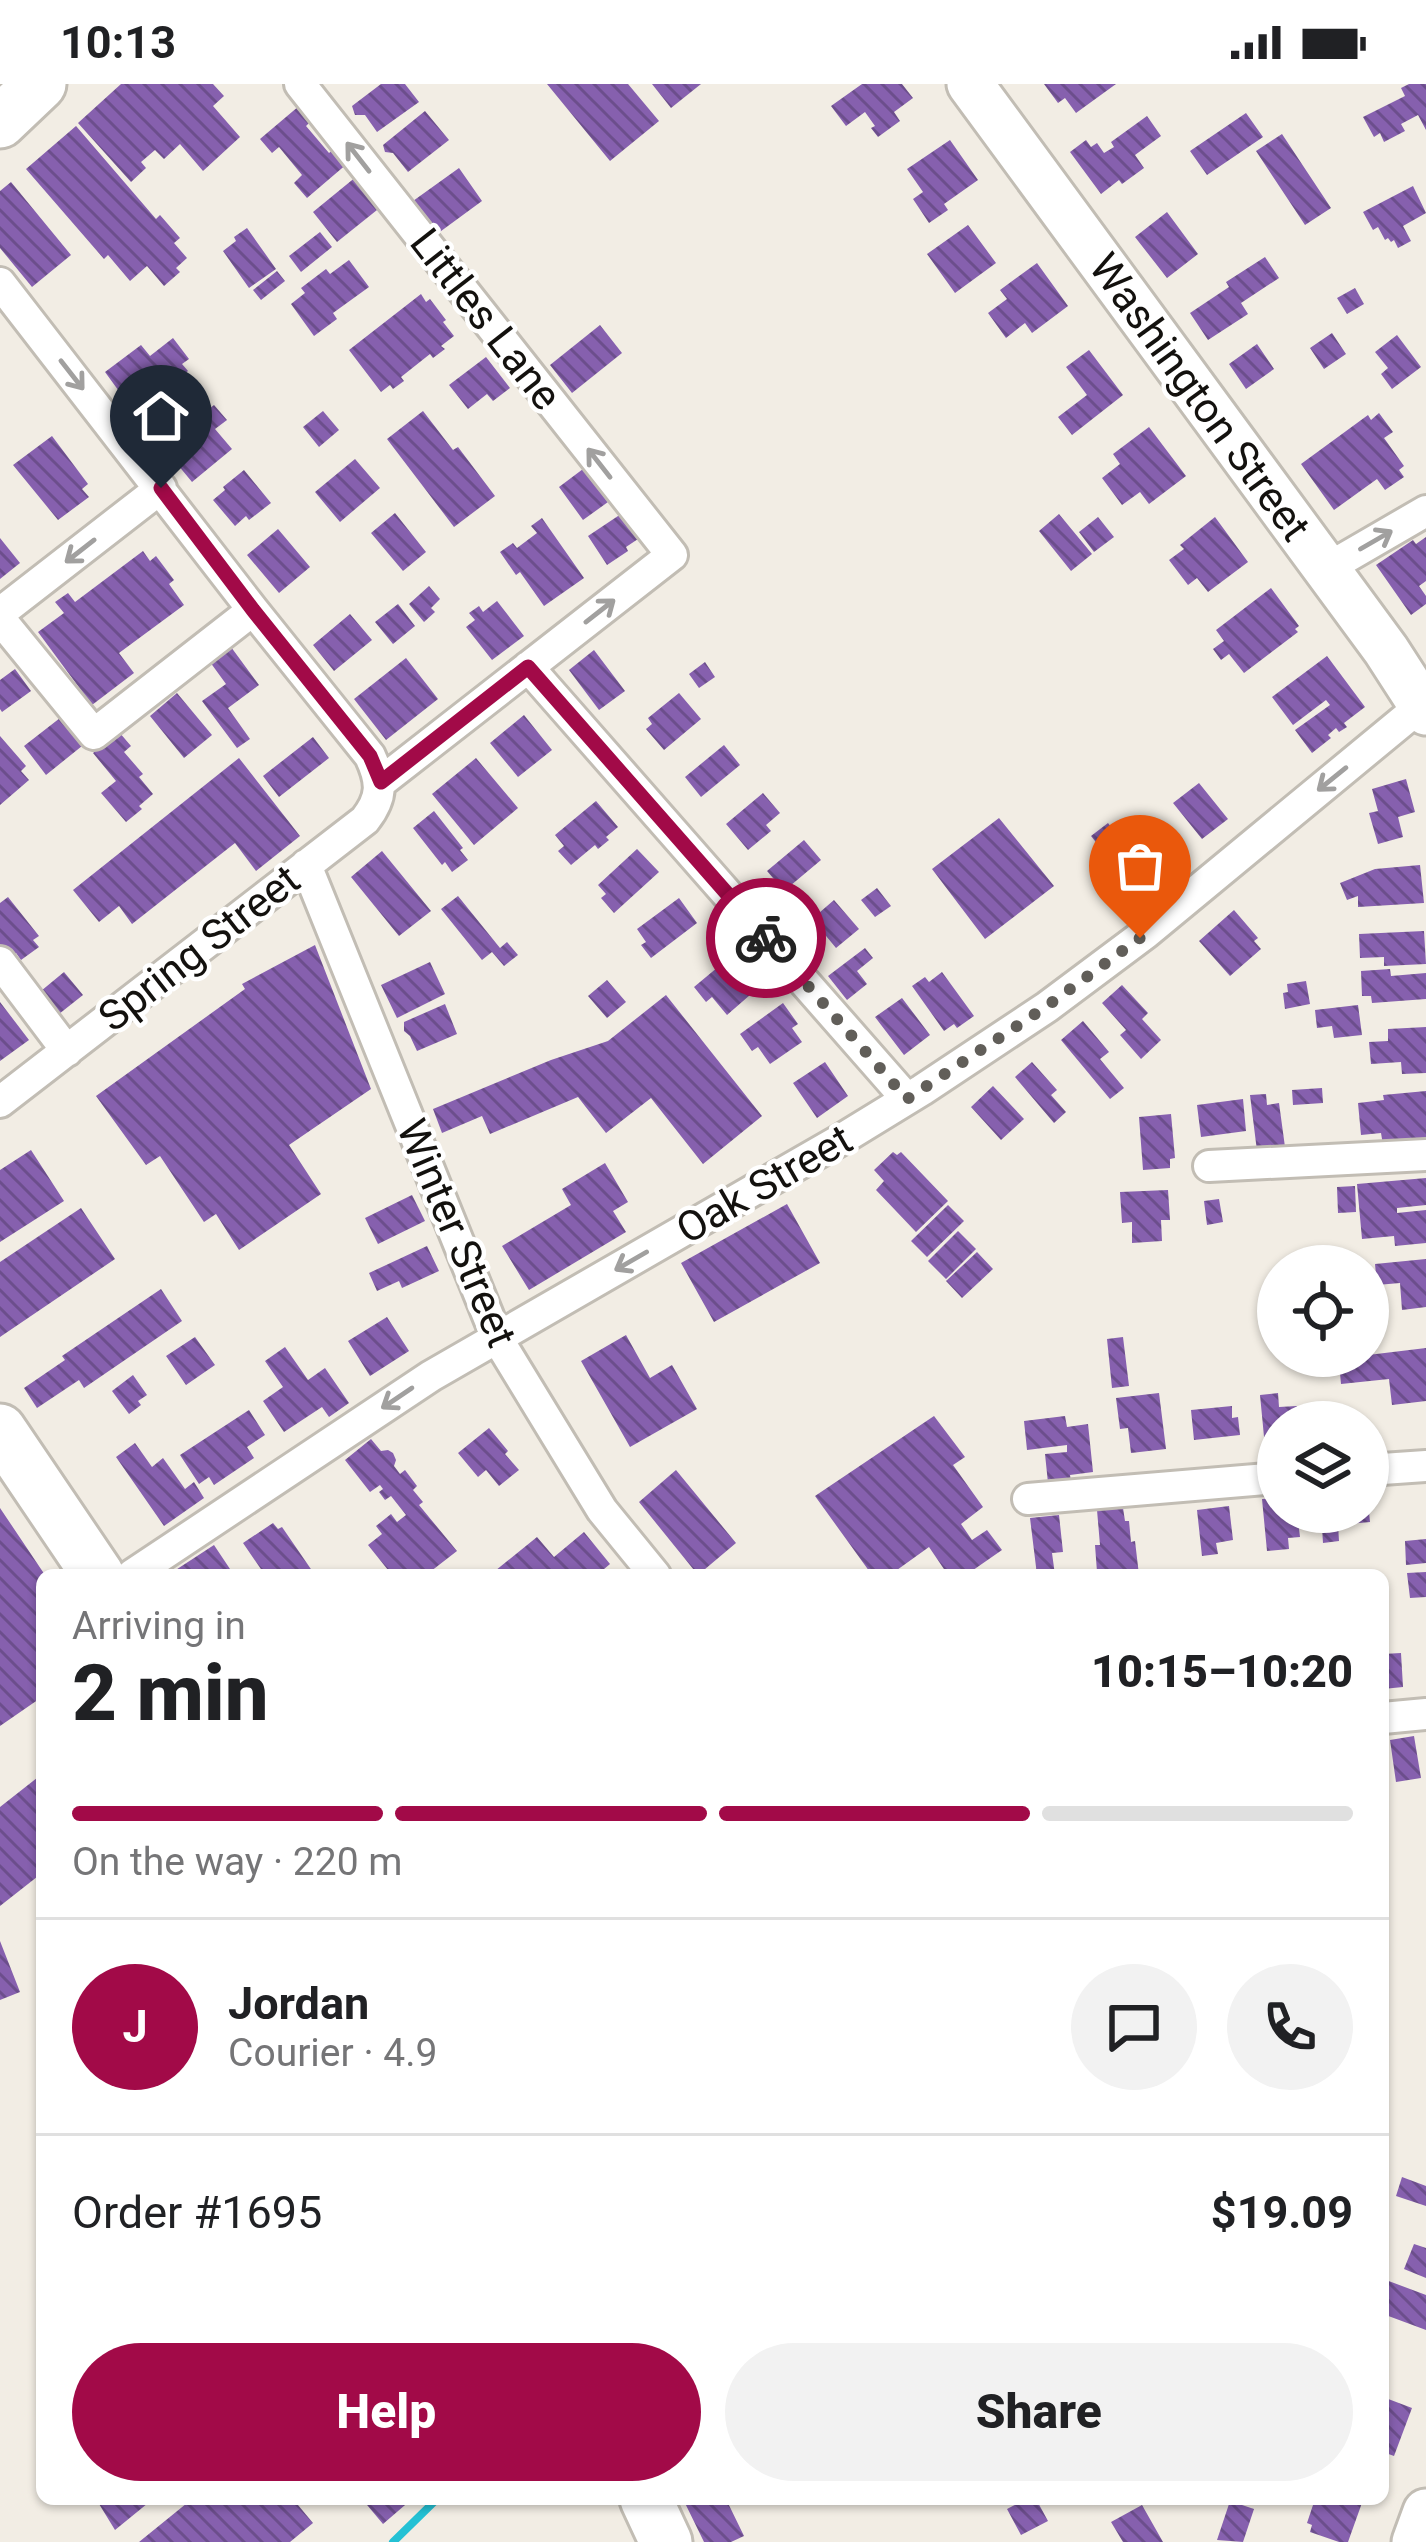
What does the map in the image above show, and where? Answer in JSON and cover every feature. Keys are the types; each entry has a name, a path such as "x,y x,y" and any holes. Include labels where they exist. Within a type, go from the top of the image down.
{"main road":[{"path":"0,122 40,84"},
{"name":"Washington Street","path":"970,84 1424,708"},
{"path":"0,1430 94,1569"},
{"path":"649,2505 666,2542"},
{"path":"1415,2542 1426,2512"}],"street":[{"name":"Littles Lane","path":"300,84 672,555 528,667"},
{"path":"0,283 370,756 381,782 528,667 907,1099"},
{"path":"161,488 0,616 94,734 253,610"},
{"path":"1326,569 1426,511"},
{"name":"Oak Street","path":"141,1569 431,1376 907,1099 1047,1006 1146,933 1424,708"},
{"name":"Spring Street","path":"0,1102 365,820 380,795 381,782"},
{"name":"Winter Street","path":"306,865 497,1338 602,1510 650,1569"},
{"path":"0,962 67,1051"},
{"path":"1209,1166 1426,1155"},
{"path":"1389,1469 1426,1466"},
{"path":"1028,1499 1257,1480"},
{"path":"1389,1717 1426,1714"}],"building":[{"path":"121,84 213,84 224,96 213,106 240,137 203,171 180,144 164,159 155,150 141,162 146,168 131,182 78,123"},
{"path":"381,84 405,84 419,102 377,132 365,115 355,115 352,106"},
{"path":"547,84 628,84 659,121 610,161"},
{"path":"652,84 701,84 671,108"},
{"path":"862,84 902,84 913,98 894,112 900,121 878,137 865,112 846,126 831,106"},
{"path":"1044,84 1116,84 1076,113 1065,98 1058,103"},
{"path":"1426,84 1426,130 1418,115 1401,124 1405,131 1384,142 1380,133 1374,137 1363,117 1405,96 1401,88"},
{"path":"299,106 311,121 306,126 329,153 335,148 348,163 307,198 294,183 302,175 279,147 272,153 260,139"},
{"path":"425,111 449,140 408,172 383,145"},
{"path":"1246,113 1263,137 1207,175 1190,151"},
{"path":"1147,116 1161,136 1135,155 1144,168 1101,194 1070,152 1086,140 1091,147 1097,143 1104,153 1114,147 1111,142"},
{"path":"76,126 156,219 160,215 180,238 174,243 187,258 164,286 147,266 130,281 108,255 104,259 26,169"},
{"path":"1282,134 1331,208 1305,225 1256,151"},
{"path":"950,140 978,180 944,204 948,210 929,223 913,199 923,192 907,169"},
{"path":"459,168 482,201 437,234 413,201"},
{"path":"357,176 382,206 337,242 313,212"},
{"path":"11,182 71,255 32,287 0,248 0,191"},
{"path":"1413,186 1426,213 1403,226 1411,241 1398,248 1394,240 1385,240 1378,227 1373,230 1363,212"},
{"path":"1167,212 1198,254 1167,278 1135,237"},
{"path":"968,225 996,263 955,293 927,254"},
{"path":"247,228 276,269 249,288 223,251"},
{"path":"320,232 332,247 301,272 289,256"},
{"path":"1265,257 1279,278 1241,303 1248,314 1208,340 1190,313"},
{"path":"349,260 369,287 333,313 337,319 314,336 291,304 305,293 301,288 326,269 330,274"},
{"path":"1037,263 1068,306 1032,333 1025,323 1006,338 988,313 1007,299 1000,290"},
{"path":"277,271 285,281 261,300 253,290"},
{"path":"1355,288 1364,304 1347,314 1337,298"},
{"path":"421,294 426,302 430,299 454,336 441,346 445,349 433,358 430,354 401,377 404,381 381,392 349,350"},
{"path":"600,325 622,353 572,393 550,365"},
{"path":"1332,333 1346,354 1324,369 1310,348"},
{"path":"1397,335 1421,367 1392,389 1381,374 1388,368 1375,352"},
{"path":"173,338 189,359 182,364 188,371 137,416 105,372 141,345 150,356"},
{"path":"1257,344 1274,369 1246,389 1229,364"},
{"path":"1089,350 1123,395 1072,435 1058,417 1087,395 1066,367"},
{"path":"486,357 510,388 493,401 487,394 468,409 449,385"},
{"path":"214,405 227,420 215,429 232,449 192,482 159,442 200,409 204,413"},
{"path":"323,411 339,430 319,447 303,427"},
{"path":"423,411 495,496 454,527 387,439"},
{"path":"1379,413 1393,432 1384,438 1404,466 1399,470 1404,477 1385,490 1377,479 1334,510 1301,464 1368,415 1371,420"},
{"path":"1149,427 1186,476 1149,504 1140,492 1122,505 1102,478 1120,464 1113,454"},
{"path":"52,436 88,484 82,489 89,497 58,520 13,465"},
{"path":"355,459 380,488 340,522 315,492"},
{"path":"583,469 604,490 601,493 608,502 583,520 559,487"},
{"path":"244,470 271,503 235,526 213,500"},
{"path":"624,512 641,537 607,565 588,536"},
{"path":"395,513 426,552 403,571 371,533"},
{"path":"1059,514 1092,554 1071,571 1039,531"},
{"path":"1098,517 1114,537 1094,552 1079,532"},
{"path":"1215,517 1248,562 1208,592 1197,578 1188,585 1169,560"},
{"path":"542,518 584,578 544,606 500,552 513,543 517,548 537,533 531,526"},
{"path":"278,529 310,567 279,593 247,555"},
{"path":"1426,537 1426,581 1419,586 1426,604 1411,615 1376,565 1413,540 1416,544"},
{"path":"0,538 20,563 0,579"},
{"path":"143,551 150,561 156,556 174,580 169,584 184,605 119,653 134,673 92,705 38,632 64,613 55,602 68,593 75,602"},
{"path":"429,586 440,599 424,622 409,604"},
{"path":"1271,588 1299,626 1298,632 1244,673 1229,654 1221,660 1213,649 1224,641 1216,630"},
{"path":"497,601 524,636 492,660 466,627 475,620 469,613 479,606 483,612"},
{"path":"398,604 415,626 393,644 375,622"},
{"path":"350,614 372,640 334,671 313,645"},
{"path":"231,647 259,685 228,708 250,739 237,748 202,701 226,684 210,662"},
{"path":"594,650 625,691 599,710 569,670"},
{"path":"1327,656 1365,707 1312,753 1295,730 1330,705 1326,700 1293,725 1272,697"},
{"path":"406,658 438,699 386,740 354,699"},
{"path":"705,662 715,677 699,688 689,674"},
{"path":"15,669 31,691 2,712 0,680"},
{"path":"177,693 212,735 184,758 150,716"},
{"path":"679,693 701,719 664,750 646,729 652,724 648,718"},
{"path":"524,715 552,750 518,777 490,743"},
{"path":"60,718 82,746 46,775 24,746"},
{"path":"119,732 131,746 124,752 153,794 126,822 101,793 116,781 93,753"},
{"path":"0,736 26,766 21,771 29,780 0,805"},
{"path":"313,737 329,758 279,797 263,776"},
{"path":"724,745 740,765 701,797 685,777"},
{"path":"239,758 300,836 256,871 235,843 132,924 119,906 99,922 73,890"},
{"path":"476,758 518,808 474,845 432,794"},
{"path":"1406,779 1415,812 1398,817 1403,837 1378,844 1369,813 1378,811 1372,789"},
{"path":"1199,783 1228,819 1202,839 1173,803"},
{"path":"763,793 780,813 766,825 771,831 748,850 726,824"},
{"path":"596,801 618,827 598,849 595,845 571,865 558,851 564,846 555,835"},
{"path":"434,811 468,860 452,872 413,828"},
{"path":"999,818 1054,886 985,939 932,869"},
{"path":"1108,823 1124,844 1140,831 1169,869 1140,892 1091,836"},
{"path":"804,840 821,860 784,891 767,871"},
{"path":"637,849 659,872 614,913 601,898 606,894 598,885"},
{"path":"382,851 431,911 399,936 351,877"},
{"path":"1420,865 1424,903 1358,907 1358,896 1347,900 1340,883 1375,869"},
{"path":"877,888 891,906 875,917 861,900"},
{"path":"458,896 500,948 507,942 518,955 504,966 492,952 482,960 441,909"},
{"path":"8,897 39,936 33,940 39,947 21,960 16,953 9,958 0,947 0,903"},
{"path":"679,898 697,923 651,958 637,929"},
{"path":"834,900 859,929 836,948 812,919"},
{"path":"1234,910 1258,938 1254,941 1261,949 1230,976 1199,941"},
{"path":"1424,931 1426,964 1384,966 1384,957 1360,958 1359,934"},
{"path":"315,945 371,1089 289,1145 321,1194 239,1250 216,1214 204,1222 160,1156 146,1165 96,1096 245,989 242,984"},
{"path":"865,948 873,958 857,971 867,984 847,1000 828,976"},
{"path":"736,952 753,972 748,977 758,988 727,1015 712,997 706,1002 694,987"},
{"path":"430,962 445,994 397,1018 381,985"},
{"path":"1390,969 1391,976 1426,973 1426,999 1372,1003 1371,996 1362,996 1361,971"},
{"path":"64,972 83,995 59,1014 41,991"},
{"path":"942,972 974,1016 944,1031 912,986"},
{"path":"607,980 626,1002 607,1018 588,996"},
{"path":"1306,981 1310,1004 1285,1009 1287,984"},
{"path":"1122,985 1148,1013 1142,1019 1161,1040 1141,1059 1120,1035 1126,1030 1102,1003"},
{"path":"666,995 762,1116 703,1164 651,1098 606,1133 578,1097 490,1134 482,1116 442,1133 433,1109 608,1041"},
{"path":"902,998 930,1035 904,1055 875,1017"},
{"path":"0,1002 29,1040 0,1061"},
{"path":"783,1003 798,1024 792,1028 802,1042 770,1064 740,1034"},
{"path":"445,1004 457,1034 417,1051 404,1031 404,1022"},
{"path":"1358,1005 1362,1035 1334,1038 1332,1026 1317,1028 1315,1010"},
{"path":"1083,1021 1109,1052 1100,1059 1124,1088 1110,1099 1061,1040"},
{"path":"1426,1027 1426,1073 1402,1074 1401,1062 1371,1064 1369,1042 1388,1041 1388,1029"},
{"path":"825,1062 848,1096 817,1118 793,1083"},
{"path":"1032,1062 1057,1090 1051,1095 1066,1112 1054,1123 1015,1077"},
{"path":"993,1086 1024,1119 1001,1140 971,1107"},
{"path":"1322,1088 1323,1103 1293,1105 1292,1090"},
{"path":"1426,1091 1426,1140 1383,1145 1381,1133 1361,1135 1358,1103"},
{"path":"1266,1094 1267,1105 1279,1103 1285,1147 1257,1151 1250,1095"},
{"path":"1243,1099 1246,1131 1201,1137 1197,1105"},
{"path":"1171,1114 1175,1158 1170,1159 1170,1168 1143,1170 1139,1117"},
{"path":"31,1150 64,1201 0,1242 0,1170"},
{"path":"893,1152 901,1152 948,1201 916,1232 876,1190 884,1181 874,1170"},
{"path":"605,1163 628,1202 613,1211 626,1232 529,1290 502,1246 571,1205 562,1189"},
{"path":"1426,1178 1426,1205 1397,1208 1397,1213 1426,1210 1426,1243 1395,1246 1394,1236 1362,1239 1357,1184"},
{"path":"1355,1186 1356,1212 1338,1213 1337,1187"},
{"path":"1168,1190 1170,1220 1161,1220 1162,1241 1132,1243 1132,1222 1122,1223 1120,1192"},
{"path":"412,1195 425,1221 378,1244 365,1218"},
{"path":"1219,1199 1223,1222 1207,1225 1204,1201"},
{"path":"787,1204 820,1263 714,1322 681,1263"},
{"path":"948,1205 964,1221 927,1257 911,1241"},
{"path":"81,1208 115,1259 0,1337 0,1262"},
{"path":"958,1231 976,1249 946,1279 928,1261"},
{"path":"427,1246 439,1271 402,1288 399,1281 377,1291 369,1273"},
{"path":"977,1252 993,1269 962,1298 946,1281"},
{"path":"1426,1259 1426,1307 1402,1310 1400,1283 1389,1284 1389,1263"},
{"path":"161,1289 182,1321 84,1388 79,1380 37,1408 24,1388 65,1360 62,1356"},
{"path":"387,1317 409,1351 370,1376 348,1341"},
{"path":"626,1335 650,1378 672,1365 697,1409 630,1447 581,1361"},
{"path":"195,1337 215,1365 186,1385 166,1356"},
{"path":"1123,1337 1129,1386 1112,1388 1107,1339"},
{"path":"285,1347 308,1380 325,1368 349,1403 329,1417 322,1407 284,1432 263,1401 283,1387 265,1361"},
{"path":"1426,1348 1426,1401 1392,1405 1389,1379 1341,1384 1340,1377 1389,1377 1389,1352"},
{"path":"133,1375 147,1395 129,1414 112,1391"},
{"path":"1159,1393 1166,1449 1131,1453 1128,1428 1120,1429 1116,1398"},
{"path":"1278,1393 1279,1401 1261,1401 1260,1395"},
{"path":"1232,1406 1240,1435 1194,1440 1191,1410"},
{"path":"249,1410 265,1435 247,1447 254,1458 214,1485 209,1477 199,1484 180,1455"},
{"path":"934,1416 965,1457 953,1465 983,1507 961,1524 972,1540 987,1530 1002,1550 975,1569 944,1569 929,1547 898,1569 868,1569 815,1496"},
{"path":"1065,1416 1067,1427 1088,1424 1093,1472 1048,1483 1045,1454 1067,1452 1067,1445 1027,1450 1024,1421"},
{"path":"489,1428 519,1470 499,1486 486,1470 478,1477 458,1453"},
{"path":"371,1439 381,1451 393,1453 394,1466 400,1474 405,1470 417,1486 413,1490 423,1502 419,1505 457,1551 434,1569 387,1569 368,1545 382,1534 376,1526 391,1514 397,1522 406,1515 391,1496 385,1500 380,1485 370,1492 345,1460"},
{"path":"135,1443 152,1467 163,1458 185,1489 194,1482 204,1498 164,1526 116,1457"},
{"path":"676,1470 736,1543 705,1569 693,1569 639,1502"},
{"path":"1229,1506 1233,1540 1216,1543 1218,1554 1202,1556 1197,1510"},
{"path":"0,1508 41,1569 36,1569 36,1701 0,1726"},
{"path":"1123,1508 1131,1542 1135,1541 1138,1569 1097,1569 1097,1510"},
{"path":"1059,1515 1063,1552 1052,1553 1054,1569 1036,1569 1030,1518"},
{"path":"273,1523 282,1527 311,1569 261,1569 243,1543"},
{"path":"584,1532 610,1564 604,1569 497,1569 537,1537 554,1557"},
{"path":"1265,1533 1300,1533 1300,1537 1288,1538 1289,1549 1267,1551"},
{"path":"1322,1533 1338,1533 1339,1541 1323,1543"},
{"path":"1426,1539 1426,1563 1406,1565 1405,1541"},
{"path":"214,1545 230,1569 177,1569"},
{"path":"1426,1572 1426,1597 1410,1598 1407,1573"},
{"path":"1401,1653 1403,1687 1389,1688 1389,1654"},
{"path":"1414,1736 1421,1778 1396,1782 1390,1740"},
{"path":"36,1779 36,1878 0,1906 0,1807"},
{"path":"0,1941 20,1992 0,2000"},
{"path":"1402,2177 1426,2186 1426,2206 1396,2196"},
{"path":"1414,2244 1426,2248 1426,2278 1404,2269"},
{"path":"1389,2281 1426,2295 1426,2330 1389,2316"},
{"path":"1389,2399 1412,2408 1394,2456 1389,2454"},
{"path":"100,2505 146,2505 115,2530"},
{"path":"185,2505 298,2505 313,2523 290,2542 139,2542"},
{"path":"367,2505 405,2505 383,2524"},
{"path":"686,2505 729,2505 744,2536 731,2542 704,2542"},
{"path":"1039,2505 1048,2521 1021,2535 1007,2509"},
{"path":"1142,2505 1163,2542 1123,2542 1111,2522"},
{"path":"1229,2505 1254,2509 1243,2542 1217,2540"},
{"path":"1313,2505 1361,2505 1348,2542 1310,2532 1312,2525 1307,2523"}],"waterway":[{"path":"393,2542 431,2505"}],"way so far":[{"path":"766,938 907,1099 1140,938"}],"route":[{"path":"161,488 370,756 381,782 528,667 766,938"}]}
